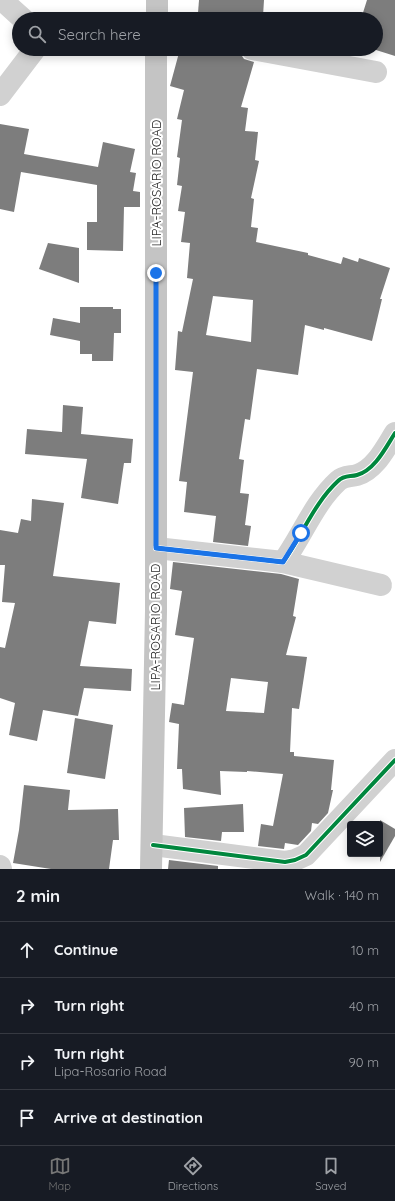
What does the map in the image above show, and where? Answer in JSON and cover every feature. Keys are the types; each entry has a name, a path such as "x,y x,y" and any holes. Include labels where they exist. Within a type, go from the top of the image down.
{"main road":[{"path":"157,0 157,12"},
{"name":"LIPA-ROSARIO ROAD","path":"151,869 153,844 156,548 156,56"}],"street":[{"path":"2,0 15,12"},
{"path":"0,96 30,56"},
{"path":"284,56 376,72"},
{"path":"283,562 319,504 337,481 347,476 358,475 375,464 395,433"},
{"path":"156,548 283,562 381,585"},
{"path":"153,844 285,862 295,860 306,855 395,760"}],"building":[{"path":"199,0 264,0 263,12 198,12"},
{"path":"367,0 395,0 395,56 383,52 383,12 363,12"},
{"path":"178,56 242,56 244,59 254,62 241,107 248,108 245,131 258,132 255,160 259,161 251,198 254,199 251,227 258,228 256,242 308,253 308,255 341,264 343,257 358,262 359,258 390,268 380,299 382,299 372,341 324,328 324,330 305,325 298,375 257,369 250,420 245,419 239,459 244,460 240,493 249,494 245,525 251,526 248,546 213,542 216,516 184,512 187,482 179,481 193,372 175,370 178,331 182,332 193,279 187,278 190,243 181,242 185,212 178,211 182,186 177,185 180,158 177,157 182,120 177,119 184,90 170,86","holes":["213,296 253,300 251,342 206,335"]},
{"path":"0,124 29,129 24,154 98,167 103,142 135,149 130,172 136,173 133,191 140,192 140,207 124,207 123,251 87,250 87,222 97,222 97,185 21,172 14,212 0,209"},
{"path":"48,243 79,248 79,283 39,269"},
{"path":"80,307 113,307 113,309 121,309 121,333 114,333 113,361 92,361 92,354 80,354 80,341 50,335 53,318 80,323"},
{"path":"63,405 83,407 81,434 133,439 131,463 124,463 118,504 81,498 87,459 25,454 27,429 62,432"},
{"path":"32,499 64,503 53,576 120,583 116,624 89,621 80,666 132,669 131,691 84,688 78,716 43,710 37,741 9,735 15,703 0,698 0,647 5,648 15,603 2,602 5,565 0,565 0,530 18,533 21,519 31,521"},
{"path":"173,562 281,574 299,579 293,616 296,617 286,655 307,657 299,709 292,708 290,752 294,752 294,756 334,760 331,790 333,790 328,813 318,824 312,823 311,831 298,845 285,843 284,849 258,846 261,824 273,826 283,774 247,771 220,771 221,795 183,789 182,769 177,769 179,724 169,722 172,703 184,705 194,638 175,635 182,591 170,589","holes":["231,678 268,682 264,713 226,711"]},
{"path":"75,718 113,725 105,779 67,773"},
{"path":"24,785 70,790 68,810 118,809 119,840 113,840 109,869 51,869 13,863 19,830"},
{"path":"243,804 244,832 222,832 221,841 185,837 184,808"},
{"path":"383,822 395,829 395,836 383,857"},
{"path":"169,860 218,866 218,869 168,869"}],"cycle path":[{"path":"156,548 283,562 322,499 338,481 347,476 357,475 375,463 395,433"},
{"path":"153,845 285,862 295,860 306,855 395,760"}],"route":[{"path":"156,273 156,548 283,562 301,533"}]}
